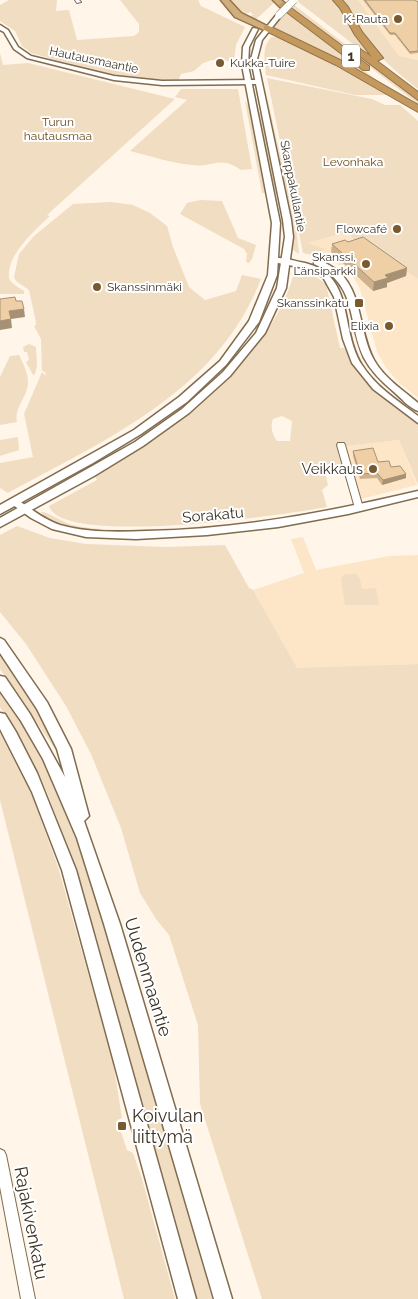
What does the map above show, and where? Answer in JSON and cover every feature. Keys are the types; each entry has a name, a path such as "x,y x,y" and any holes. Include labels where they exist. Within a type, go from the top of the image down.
{"highway":[{"path":"225,0 244,22 280,34 339,63 418,108"},
{"path":"337,0 344,7 358,33 374,54 408,89"},
{"name":"1","path":"283,1 418,97"},
{"name":"1","path":"283,1 418,108"}],"main road":[{"name":"Skarppakullantie","path":"0,510 126,439 171,409 196,388 228,356 250,327 266,296 276,260 276,223 248,82 245,52 260,28 279,15 294,0"},
{"path":"272,10 283,1"},
{"name":"Skarppakullantie","path":"0,523 140,444 181,416 208,393 240,361 263,328 279,296 288,260 288,224 254,59 260,28"},
{"path":"0,643 42,706 64,749 74,782 93,865"},
{"name":"Uudenmaantie","path":"0,681 28,721 59,777 93,865 223,1299"},
{"path":"0,718 28,767 40,793 68,870 187,1299"}],"street":[{"name":"Hautausmaantie","path":"0,26 6,31 15,47 26,55 103,76 162,83 258,82"},
{"path":"276,260 321,263 341,276 348,288 368,358 379,373 416,404"},
{"path":"288,260 313,268 330,278 348,344 357,365 378,388 418,420"},
{"path":"340,445 359,508"},
{"name":"Sorakatu","path":"14,502 42,521 75,532 152,535 237,529 289,522 418,494"},
{"name":"Rajakivenkatu","path":"0,1155 28,1299"}],"shaded area":[{"name":"K-Rauta","path":"358,0 418,0 418,60 399,56"},
{"path":"347,232 355,241 357,240 418,279 418,398 398,382 377,352 360,289 352,275 333,261 314,255 307,243"},
{"path":"399,440 417,485 361,499 345,446"},
{"path":"303,537 316,570 389,556 418,555 418,664 297,669 253,590 304,573 291,539"}],"green space":[{"path":"9,0 57,0 56,11 69,10 77,40 134,36 139,32 139,24 120,0 198,0 201,6 245,27 236,45 234,61 212,60 203,63 194,71 181,74 178,81 143,80 113,76 31,53 22,46 15,31 0,21 0,5"},
{"path":"228,0 271,0 275,2 254,21 246,17 253,15 251,12 242,15"},
{"path":"333,0 337,2 375,61 297,1"},
{"path":"342,0 358,0 399,56 418,60 418,89 372,47"},
{"path":"294,5 418,100 418,104 292,7"},
{"path":"287,11 387,88 272,28"},
{"path":"272,37 282,38 313,51 390,95 355,95 266,75 265,49"},
{"name":"Turun hautausmaa","path":"0,53 3,65 28,63 175,99 47,215 50,216 23,244 12,261 9,269 9,278 13,284 24,291 24,294 0,294"},
{"name":"Levonhaka","path":"267,78 372,99 385,105 400,105 418,121 418,279 357,240 355,241 347,232 308,243 325,249 316,256 303,253"},
{"path":"262,88 265,88 296,225 299,254 293,250 292,229"},
{"path":"181,89 238,89 252,169 241,170 227,163 184,164 130,151 187,100 175,97"},
{"path":"245,101 250,107 267,193 262,193"},
{"path":"257,112 260,112 274,171 276,193 273,193"},
{"path":"200,200 222,201 238,238 256,245 249,263 246,262 247,254 244,249 180,214 187,203"},
{"path":"111,202 133,205 150,213 167,226 189,287 205,300 236,291 242,275 261,279 242,318 217,352 188,382 156,408 120,431 8,493 0,488 0,463 33,457 24,414 42,372 46,376 45,372 42,371 41,339 34,326 36,322 29,290 16,281 14,277 19,254 34,236 73,204"},
{"path":"294,273 315,276 326,284 340,348 344,348 359,371 418,422 418,485 399,440 338,447 345,471 325,472 328,485 322,490 327,507 226,521 133,527 93,525 63,518 49,506 97,480 95,476 168,428 215,391 263,337 286,295","holes":["282,416 292,421 290,441 277,441 272,430 273,419"]},
{"path":"29,344 36,347 37,366 33,375 26,362 29,360 27,352 24,352 23,347"},
{"path":"19,355 27,375 26,392 17,412 17,422 0,425 0,377 10,356"},
{"path":"18,437 19,450 0,456 0,440"},
{"path":"41,512 48,513 73,525 99,529 178,528 127,532 84,529 65,526 50,520"},
{"path":"17,526 50,538 86,544 165,547 225,545 297,668 418,664 418,1299 262,1299 200,1104 198,1025 169,935 156,919 140,893 121,828 91,754 66,706 26,644 0,612 0,535"},
{"path":"345,574 356,574 360,579 362,589 376,588 379,605 345,605 341,578"},
{"path":"0,650 36,706 57,752 0,669"},
{"path":"0,691 22,724 41,758 73,829 86,866 110,941 212,1299 197,1299 96,936 71,855 47,792 27,751 0,707"},
{"path":"0,733 33,798 58,867 113,1062 122,1118 117,1120 127,1150 133,1153 142,1179 175,1299 124,1299 0,800"}],"building":[{"name":"K-Rauta","path":"365,0 415,0 418,2 418,51 410,52 395,33 390,33"},
{"path":"363,237 407,268 385,275 388,278 374,282 332,244 345,240 348,242"},
{"path":"15,297 16,301 22,301 24,309 9,311 11,319 0,321 0,299"},
{"name":"Veikkaus","path":"373,448 378,462 389,461 391,467 400,466 406,474 383,480 377,473 360,474 353,451"}],"place":[{"name":"K-Rauta","path":"398,19"},
{"name":"Kukka-Tuire","path":"220,63"},
{"name":"Flowcafé","path":"397,229"},
{"name":"Skanssi, Länsiparkki","path":"366,264"},
{"name":"Skanssinmäki","path":"97,287"},
{"name":"Skanssinkatu","path":"359,303"},
{"name":"Elixia","path":"389,326"},
{"name":"Veikkaus","path":"373,469"},
{"name":"Koivulan liittymä","path":"122,1126"}]}
